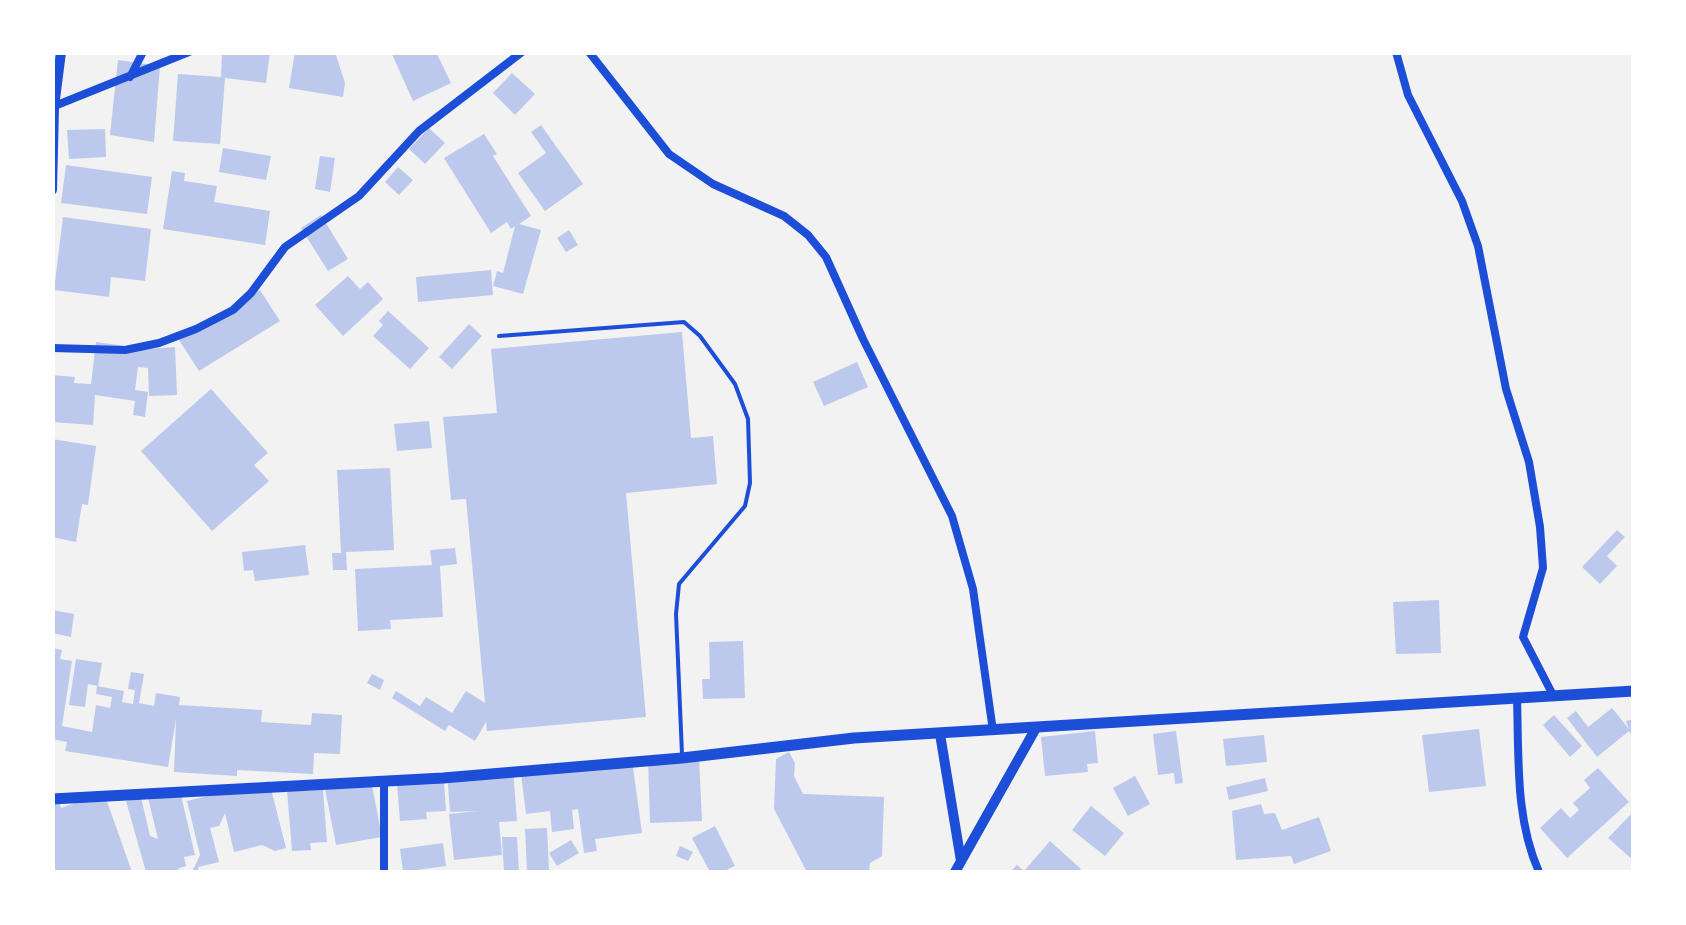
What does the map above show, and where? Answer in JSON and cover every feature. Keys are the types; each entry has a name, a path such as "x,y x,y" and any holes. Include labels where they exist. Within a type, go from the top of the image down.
{"main road":[{"path":"52,799 384,781 682,758 854,738 1634,691"}],"street":[{"path":"52,190 53,107 61,52"},
{"path":"130,78 144,52"},
{"path":"53,107 189,52"},
{"path":"52,348 142,347 196,330 232,310 251,293 286,247 360,196 419,132 522,52"},
{"path":"589,52 669,154 713,184 784,216 808,235 826,258 952,516 973,589 993,731"},
{"path":"1396,52 1408,94 1462,201 1478,246 1506,389 1530,462 1540,527 1542,575 1523,636 1554,697"},
{"path":"1517,699 1521,811 1539,872"},
{"path":"958,867 1036,728"},
{"path":"940,734 958,867"},
{"path":"384,781 384,872"}],"lane":[{"path":"499,336 684,322 700,336 735,384 748,419 750,483 745,506 680,584 676,614 682,758"}],"building":[{"path":"222,52 270,52 266,83 225,78 220,144 173,141 178,74 221,77"},
{"path":"295,52 335,52 345,83 343,97 289,88"},
{"path":"391,52 436,52 451,83 413,101"},
{"path":"118,60 160,66 154,142 110,135"},
{"path":"512,73 535,94 515,115 493,93"},
{"path":"541,125 583,184 545,211 518,173 546,153 531,132"},
{"path":"429,128 445,143 425,164 409,149"},
{"path":"105,129 106,157 69,159 67,130"},
{"path":"484,134 497,154 493,156 531,216 519,224 541,230 523,294 493,286 497,271 503,273 515,226 511,229 507,222 491,233 444,158"},
{"path":"223,148 271,156 266,180 219,172"},
{"path":"320,156 335,158 330,192 315,189"},
{"path":"66,165 152,177 147,214 61,203"},
{"path":"398,167 413,180 399,195 385,182"},
{"path":"172,171 185,173 184,181 217,186 214,202 270,211 265,245 163,229"},
{"path":"321,215 348,259 328,271 301,228"},
{"path":"63,217 151,229 145,281 111,277 109,297 54,290"},
{"path":"569,230 578,245 566,252 557,238"},
{"path":"491,270 493,295 418,302 416,277"},
{"path":"348,276 360,289 368,282 383,299 343,336 315,305"},
{"path":"260,290 280,321 199,371 179,340"},
{"path":"388,311 429,348 410,369 373,336"},
{"path":"469,324 482,336 452,369 439,357"},
{"path":"682,332 691,438 713,436 717,484 626,493 646,717 487,731 486,722 475,741 449,725 445,731 392,698 396,691 420,706 426,697 452,713 466,691 485,703 466,499 451,500 443,417 497,413 491,349"},
{"path":"96,342 147,349 175,347 177,395 149,396 148,368 138,367 135,390 148,392 145,417 133,415 135,401 95,395 93,425 52,422 52,375 75,377 74,383 91,384"},
{"path":"857,362 868,387 824,406 813,382"},
{"path":"211,389 268,453 254,465 269,481 212,531 141,451"},
{"path":"429,421 432,448 397,451 394,424"},
{"path":"52,439 96,446 88,505 82,504 76,542 52,537"},
{"path":"390,468 394,550 346,552 347,570 333,570 332,553 341,553 337,470"},
{"path":"1617,530 1625,537 1607,556 1617,566 1600,584 1582,567"},
{"path":"305,545 309,575 255,581 253,570 244,571 242,552"},
{"path":"455,548 457,564 440,566 443,617 390,620 391,629 358,631 355,569 432,565 430,550"},
{"path":"1439,600 1441,653 1396,654 1393,602"},
{"path":"52,610 74,614 71,637 52,633"},
{"path":"743,641 745,698 703,699 702,679 710,679 709,642"},
{"path":"52,648 62,650 60,659 72,661 62,726 92,732 96,705 110,708 112,697 96,694 97,686 124,691 122,702 133,704 135,690 128,689 131,672 144,674 139,703 154,706 156,693 180,697 179,705 262,710 261,722 311,725 312,713 342,715 340,754 314,753 313,774 237,770 237,776 174,772 176,719 168,767 65,751 67,742 52,739"},
{"path":"76,659 102,663 98,686 88,684 85,707 69,705"},
{"path":"372,674 384,680 380,690 367,683"},
{"path":"1612,708 1629,729 1626,721 1634,719 1634,741 1629,731 1597,757 1567,718 1576,711 1588,727"},
{"path":"1554,715 1582,746 1570,757 1543,725"},
{"path":"1479,729 1486,786 1429,792 1422,735"},
{"path":"1095,731 1098,763 1087,764 1088,772 1045,776 1041,737"},
{"path":"1176,731 1183,783 1175,784 1174,773 1158,775 1153,734"},
{"path":"1264,735 1267,762 1226,766 1223,739"},
{"path":"789,752 803,794 884,797 882,856 870,863 869,872 807,872 774,809 776,759"},
{"path":"699,756 702,821 650,823 648,758"},
{"path":"632,760 642,833 595,839 597,851 584,853 578,809 572,810 574,829 552,832 550,811 526,814 521,774"},
{"path":"1598,768 1629,802 1567,858 1540,828 1561,808 1570,818 1579,810 1573,803 1590,788 1584,780"},
{"path":"513,769 517,821 499,822 502,855 454,860 449,814 478,811 450,812 447,773"},
{"path":"1135,776 1150,804 1128,816 1113,788"},
{"path":"1265,778 1268,791 1229,800 1226,787"},
{"path":"371,780 382,837 336,845 325,789"},
{"path":"269,781 286,848 275,851 262,845 234,852 225,813 219,826 210,828 219,862 192,872 200,855 187,801"},
{"path":"444,781 446,811 426,812 427,819 400,821 397,784"},
{"path":"323,790 327,842 310,843 311,850 292,851 287,791"},
{"path":"180,791 195,855 184,857 186,866 177,869 185,872 146,872 126,801 141,797 150,836 158,839 148,798"},
{"path":"104,793 132,872 54,872 52,795 56,794 61,808"},
{"path":"1261,804 1264,814 1275,813 1282,830 1319,817 1331,851 1294,864 1291,856 1236,860 1232,811"},
{"path":"1091,806 1124,833 1105,856 1072,830"},
{"path":"1634,811 1634,861 1608,838"},
{"path":"715,826 735,866 722,872 710,872 692,838"},
{"path":"547,828 549,870 527,871 525,829"},
{"path":"502,837 517,837 519,872 504,872"},
{"path":"571,840 579,853 557,866 549,853"},
{"path":"1050,841 1081,869 1078,872 1010,872 1017,865 1024,871"},
{"path":"443,843 446,866 403,872 400,849"},
{"path":"680,846 693,852 688,861 676,856"}]}
